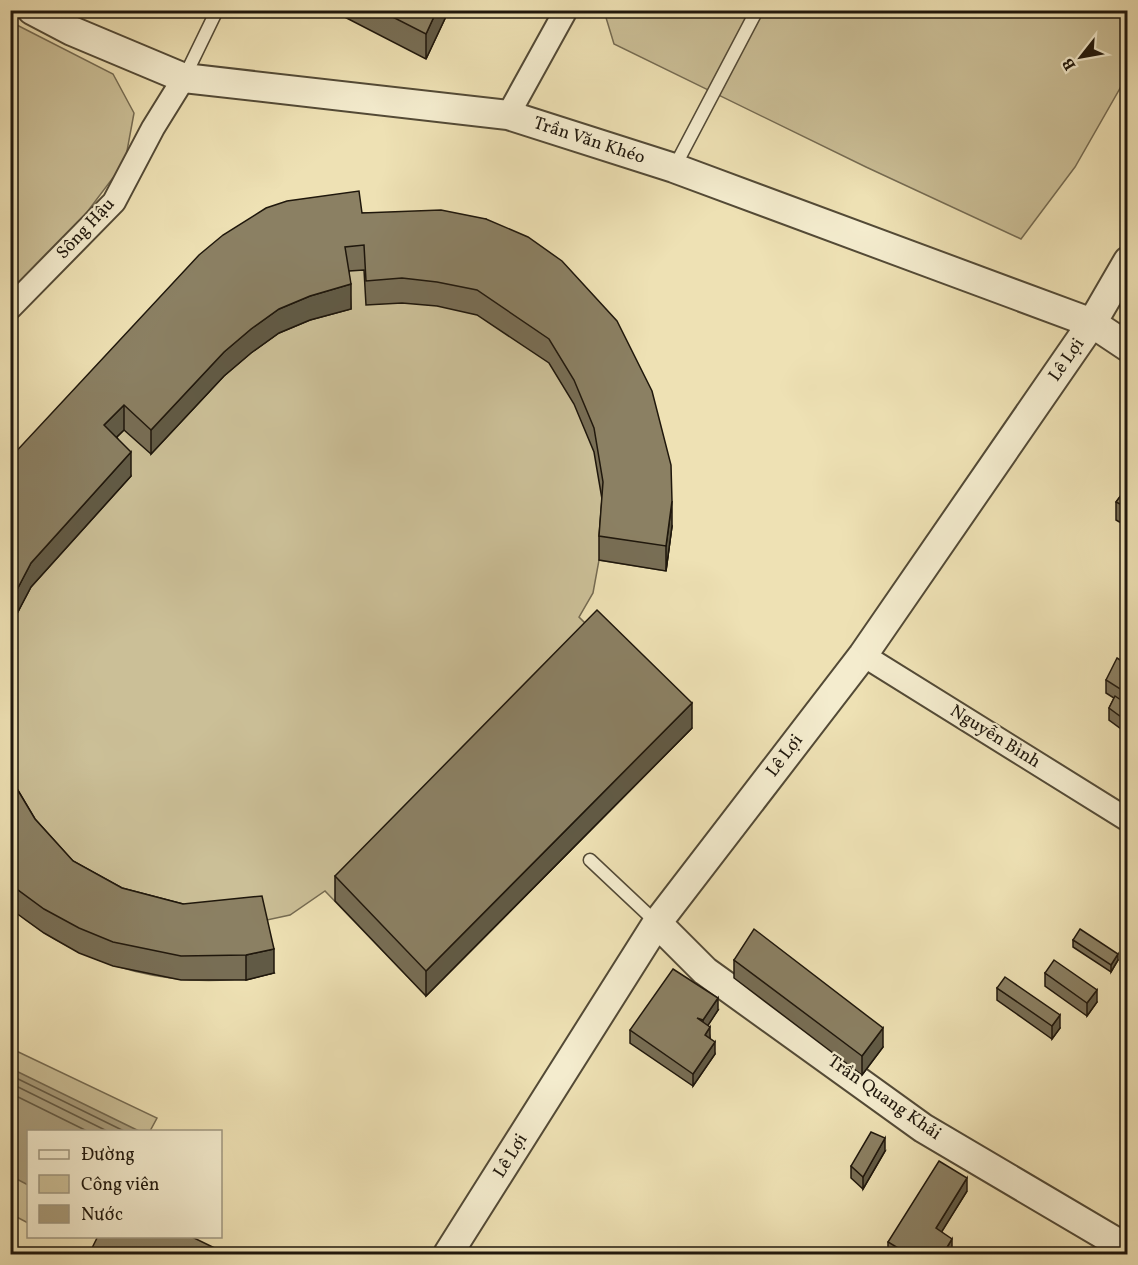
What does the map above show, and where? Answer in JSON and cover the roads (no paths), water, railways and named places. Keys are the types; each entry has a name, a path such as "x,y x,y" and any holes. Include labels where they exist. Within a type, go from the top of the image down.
{"street":[{"name":"Trần Văn Khéo","path":"32,10 72,31 184,78 508,115 674,168 1092,324 1128,347"},
{"path":"508,115 566,10"},
{"name":"Sông Hậu","path":"10,308 114,201 153,128 184,78"},
{"name":"Lê Lợi","path":"448,1254 657,923 863,655 1092,324 1128,261"},
{"name":"Nguyễn Bình","path":"863,655 1128,820"},
{"name":"Trần Quang Khải","path":"657,923 705,971 923,1128 1128,1249"}],"lane":[{"path":"184,78 217,10"},
{"path":"674,168 757,10"},
{"path":"590,860 657,923"}],"water":[{"path":"10,1068 137,1130 27,1130 27,1184 11,1176"}]}
